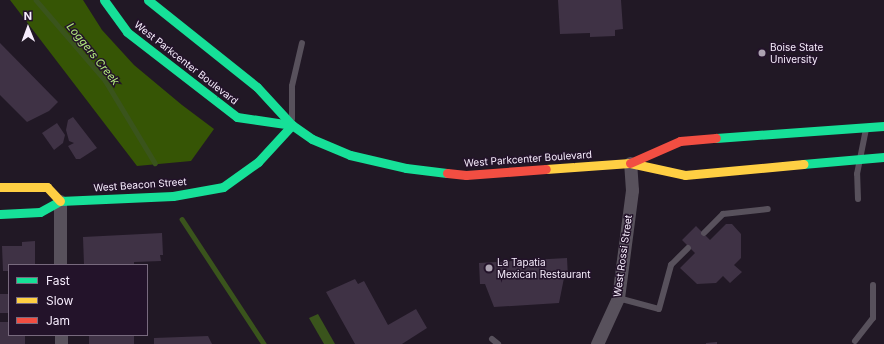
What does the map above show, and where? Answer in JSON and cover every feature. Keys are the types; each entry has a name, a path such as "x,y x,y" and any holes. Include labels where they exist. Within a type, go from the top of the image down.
{"main road":[{"name":"West Parkcenter Boulevard","path":"104,0 127,32 237,117 292,125"},
{"name":"West Parkcenter Boulevard","path":"148,0 257,87 292,125 312,139 350,155 406,168 466,175 630,163 685,175 884,157"},
{"name":"West Beacon Street","path":"0,214 40,212 60,200 173,196 223,187 258,162 292,125"},
{"name":"West Parkcenter Boulevard","path":"630,163 680,141 884,126"},
{"path":"0,187 47,186 60,200"}],"street":[{"name":"West Rossi Street","path":"597,344 618,298 632,190 630,163"},
{"path":"60,200 60,264"}],"lane":[{"path":"292,125 292,86 302,43"},
{"path":"858,199 857,174 867,127"},
{"path":"704,233 723,214 768,209"},
{"path":"618,298 659,309 671,265 688,248"},
{"path":"855,341 873,318 873,285"},
{"path":"492,339 498,344"}],"shaded area":[{"path":"10,0 83,0 102,30 134,65 182,105 214,129 191,161 137,166"},
{"path":"318,314 335,344 324,344 309,318"}],"building":[{"path":"558,0 621,0 623,29 615,30 615,36 590,37 590,33 560,34"},
{"path":"0,43 58,102 49,111 27,122 0,95"},
{"path":"73,117 97,148 80,159 76,159 68,146 74,143 69,141 66,130 68,120"},
{"path":"57,123 65,135 63,143 54,150 42,133"},
{"path":"726,224 732,224 741,234 741,258 734,265 742,272 730,283 723,276 716,283 697,284 680,268 695,253 682,240 696,226 710,240"},
{"path":"162,233 163,255 160,255 161,261 134,262 134,264 84,264 83,237"},
{"path":"35,241 35,264 8,264 8,271 3,271 2,246 22,246 22,242"},
{"path":"567,258 568,277 564,278 559,303 494,307 485,284 480,284 479,263"},
{"path":"355,279 358,284 364,281 388,325 416,309 427,328 402,344 355,344 326,292"},
{"path":"0,294 8,294 8,313 0,313"},
{"path":"0,322 8,322 8,336 25,336 25,344 0,344"},
{"path":"89,336 134,336 134,344 89,344"},
{"path":"208,336 212,344 154,344 154,338"},
{"path":"717,342 717,344 706,344 706,343"}],"waterway":[{"name":"Loggers Creek","path":"36,0 105,80 155,163"},
{"name":"Loggers Creek","path":"182,219 264,344"}],"traffic: fast":[{"path":"104,0 127,32 237,117 292,125"},
{"path":"148,0 257,87 292,125 312,139 350,155 406,168 447,173"},
{"path":"0,214 40,212 60,201 173,196 223,187 258,162 292,125"},
{"path":"716,138 884,126"},
{"path":"803,164 884,157"}],"traffic: slow":[{"path":"546,169 630,163 685,175 803,164"},
{"path":"0,187 47,187 60,201"}],"traffic: jam":[{"path":"630,163 680,141 716,138"},
{"path":"447,173 466,175 546,169"}],"place":[{"name":"Boise State University","path":"762,53"},
{"name":"La Tapatia Mexican Restaurant","path":"489,268"}]}
